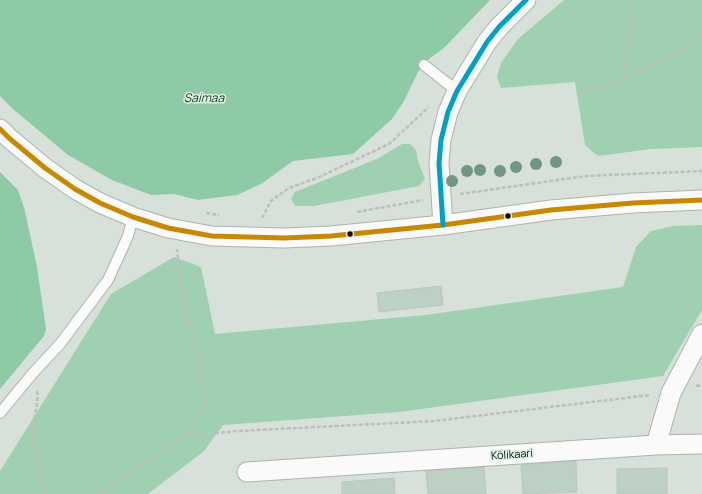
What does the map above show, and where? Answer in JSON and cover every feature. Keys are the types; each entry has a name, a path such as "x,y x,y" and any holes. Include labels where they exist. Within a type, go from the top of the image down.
{"street":[{"path":"443,225 439,163 441,140 452,87 498,27 526,0"},
{"path":"0,129 45,168 75,189 100,203 133,217 180,230 212,236 284,238 331,236 443,225 551,210 640,202 702,200"},
{"path":"656,445 671,393 702,334"},
{"name":"Kölikaari","path":"248,472 656,445 702,444"}],"lane":[{"path":"424,65 452,87"},
{"path":"0,413 33,373 60,344 108,280 128,236 133,217"}],"path":[{"path":"624,78 632,20 633,0"},
{"path":"579,93 624,78 661,62 692,44 702,36"},
{"path":"269,218 262,218 271,201 289,188 317,178 389,144 452,87"},
{"path":"459,194 586,176 702,171"},
{"path":"356,213 430,199"},
{"path":"204,213 226,216"},
{"path":"102,494 139,466 185,436 205,403 198,346 183,302 177,247"},
{"path":"33,373 38,396 32,434 46,494"},
{"path":"185,436 238,431 434,421 671,393 702,385"}],"shaded area":[{"path":"564,0 702,0 702,147 651,149 598,156 585,145 575,82 501,88 497,77 501,63 518,39"},
{"path":"402,144 410,144 416,150 418,161 425,179 419,186 314,206 295,206 291,199 295,192 377,159"},
{"path":"702,225 702,310 663,376 399,412 223,425 204,451 148,494 0,494 0,471 111,294 174,257 201,267 215,334 426,315 623,287 636,247 651,231 674,226"}],"water":[{"name":"Saimaa","path":"0,0 490,0 445,47 429,59 418,72 404,101 392,119 353,154 293,161 261,184 237,195 198,200 174,194 151,195 112,180 68,155 13,109 0,96"},
{"path":"0,172 18,190 25,211 37,267 46,329 44,336 0,389"}],"building":[{"path":"441,286 443,305 379,312 377,293"},
{"path":"576,461 577,492 523,494 521,465"},
{"path":"484,467 486,494 428,494 426,471"},
{"path":"667,468 667,494 617,494 617,469"},
{"path":"394,478 395,494 342,494 342,482"}],"transit line":[{"path":"443,225 439,163 441,140 448,112 457,91 487,42 499,27 526,0"},
{"path":"0,129 45,168 75,189 100,203 133,217 168,228 212,236 284,238 331,236 443,225 551,210 633,203 702,200"}]}
